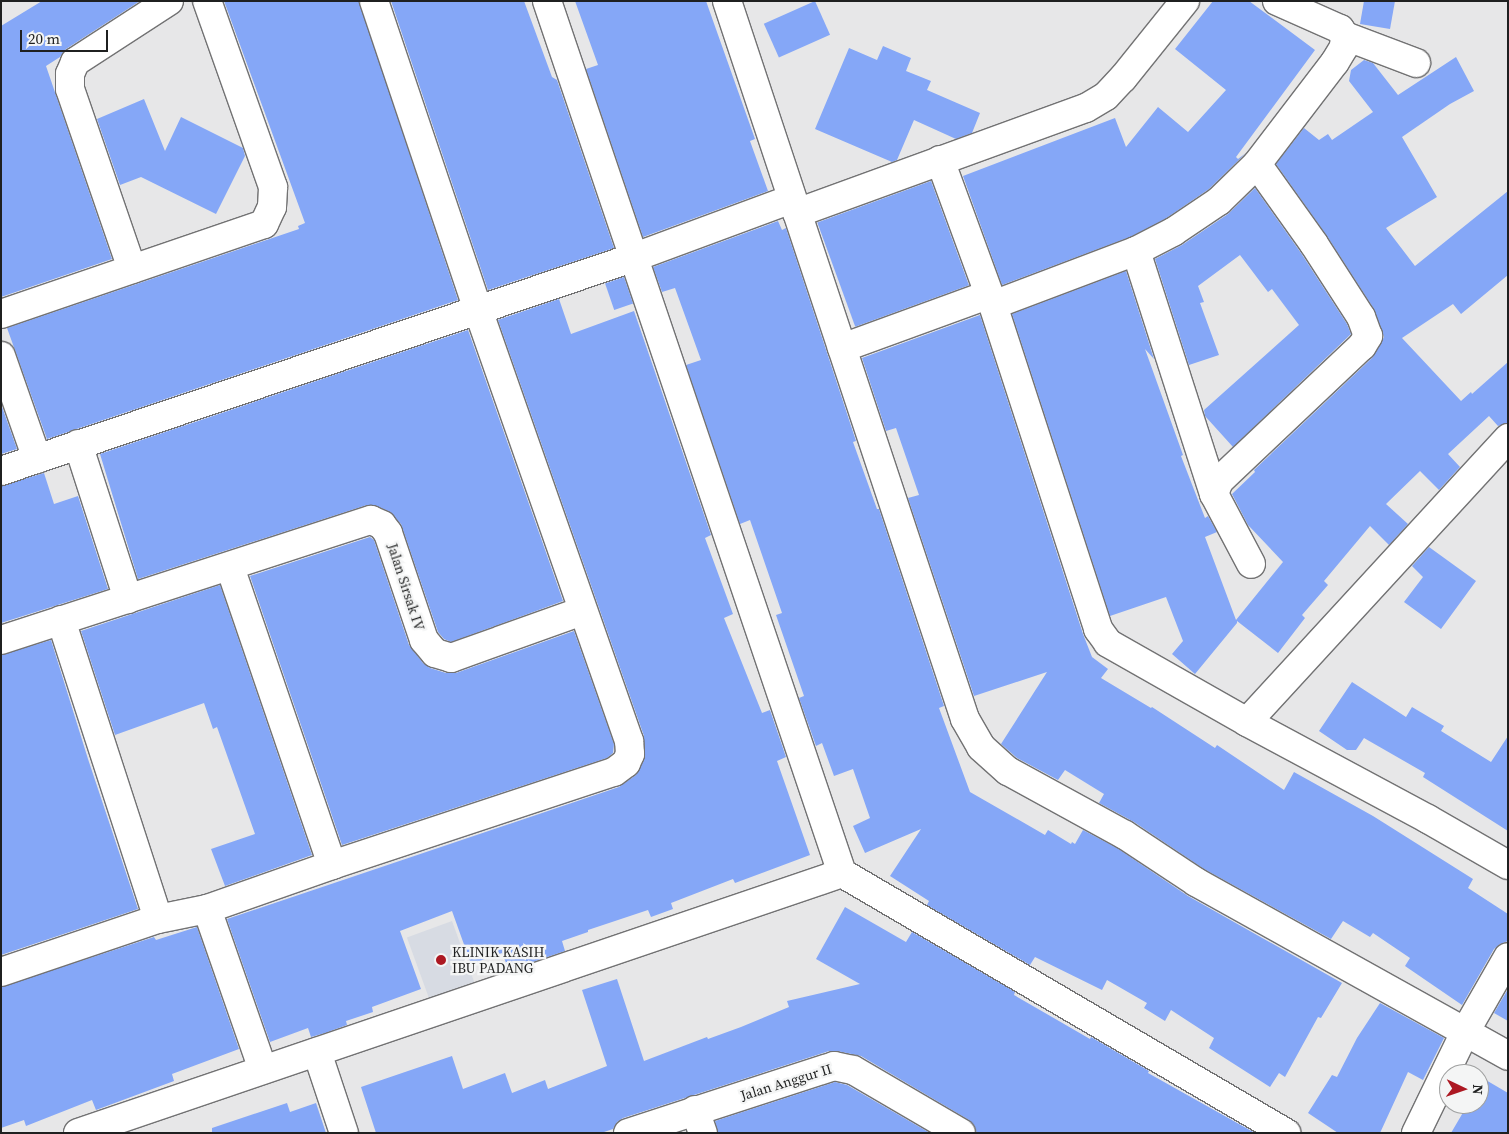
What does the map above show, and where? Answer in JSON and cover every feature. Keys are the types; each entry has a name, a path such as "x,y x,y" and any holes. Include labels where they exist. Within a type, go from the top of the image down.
{"street":[{"path":"132,269 70,89 70,74 75,62 169,1"},
{"path":"1,314 264,224 272,207 273,187 206,1"},
{"path":"1,972 158,919 207,909 332,865 614,772 626,762 630,754 629,741 478,310 374,1"},
{"path":"547,1 842,873 1286,1133"},
{"path":"727,1 964,719 981,747 1008,771 1125,835 1196,882 1508,1056"},
{"path":"1,471 635,257 940,160 1086,108 1106,96 1185,1"},
{"path":"1276,1 1340,28 1345,36 1416,63"},
{"path":"842,348 1136,251 1173,232 1220,201 1257,164 1335,62 1344,47 1345,36"},
{"path":"940,160 990,300 1098,629 1108,643 1123,654 1428,819 1508,865"},
{"path":"1214,494 1219,481 1362,346 1368,336 1361,317 1340,284 1257,164"},
{"path":"1136,251 1214,494 1251,564"},
{"path":"1,356 37,459"},
{"path":"1247,722 1508,438"},
{"path":"78,444 128,599"},
{"name":"Jalan Sirsak IV","path":"230,567 371,520 382,525 388,532 424,640 435,653 451,658 582,611"},
{"path":"1,640 230,567 332,865"},
{"path":"61,620 158,919"},
{"path":"78,1133 842,873"},
{"path":"207,909 263,1070"},
{"path":"1416,1133 1465,1032 1508,956"},
{"path":"317,1052 344,1133"},
{"name":"Jalan Anggur II","path":"628,1133 699,1121 834,1066 844,1066 962,1133"}],"shaded area":[{"name":"KLINIK KASIH IBU PADANG","path":"452,921 474,982 429,998 407,937"}],"building":[{"path":"42,1 140,1 66,49 60,57 46,66 112,259 1,297 1,26"},
{"path":"224,1 359,1 458,300 47,439 7,328 299,229 298,226 305,223"},
{"path":"391,1 524,1 552,77 557,80 614,248 488,290"},
{"path":"575,1 706,1 755,139 750,141 768,191 643,237 586,69 598,65"},
{"path":"815,1 830,35 779,58 764,24"},
{"path":"1213,1 1249,1 1315,50 1236,157 1238,159 1246,153 1209,189 1165,219 1130,237 1002,285 963,176 1115,118 1126,147 1158,107 1188,132 1226,90 1175,49"},
{"path":"1364,1 1395,1 1390,29 1360,24"},
{"path":"883,46 911,58 906,71 931,81 927,90 980,113 972,133 956,139 914,120 897,160 892,162 815,129 849,48 877,60"},
{"path":"1456,57 1474,91 1450,104 1402,137 1437,197 1386,228 1415,266 1508,191 1508,275 1461,314 1453,304 1402,338 1461,401 1471,392 1472,394 1508,362 1508,423 1498,426 1489,416 1448,454 1460,467 1439,490 1420,471 1386,504 1408,524 1389,545 1370,526 1324,581 1328,585 1302,615 1305,618 1278,653 1237,621 1195,674 1172,654 1183,641 1166,597 1110,616 1012,314 1126,271 1154,359 1145,349 1183,455 1181,456 1205,518 1208,516 1217,532 1205,537 1236,620 1283,562 1248,525 1232,494 1255,472 1254,470 1373,357 1384,337 1374,309 1327,236 1276,164 1304,128 1319,140 1328,134 1332,140 1373,112 1349,81 1351,70 1364,60 1373,63 1398,95"},
{"path":"144,99 165,151 181,117 243,148 245,156 216,214 141,177 120,185 97,119"},
{"path":"931,181 969,285 855,327 817,222"},
{"path":"1255,188 1301,253 1347,324 1351,334 1233,447 1205,416 1204,410 1299,325 1272,289 1268,292 1240,255 1198,286 1204,302 1200,303 1219,355 1189,365 1155,259 1182,245 1228,214"},
{"path":"778,221 782,230 786,228 856,441 853,442 877,509 879,509 944,706 939,708 970,792 1045,835 1048,830 1071,844 1072,842 1075,844 1083,830 1117,848 1188,896 1342,983 1321,1018 1318,1017 1285,1077 1279,1073 1270,1087 1209,1048 1214,1038 1171,1010 1165,1021 1144,1008 1147,1003 1107,980 1102,990 1035,957 1030,965 927,905 929,901 890,876 921,829 865,853 853,826 870,818 853,769 834,776 822,743 816,746 799,698 804,696 776,615 782,613 750,520 740,524 686,365 701,360 675,288 662,292 653,267"},
{"path":"624,277 633,303 614,310 605,284"},
{"path":"559,299 571,334 634,311 711,535 705,538 733,614 724,618 762,713 770,710 786,757 777,761 810,855 735,883 733,879 671,903 673,909 651,917 648,910 588,930 588,932 562,941 565,951 509,970 502,953 471,964 452,911 400,931 421,989 372,1007 373,1012 346,1021 347,1025 325,1033 311,1037 308,1028 270,1042 227,919 619,787 636,775 644,760 644,736 498,320"},
{"path":"980,315 1083,634 1092,657 1108,669 1101,678 1152,707 1215,748 1217,745 1284,790 1294,772 1373,816 1473,879 1468,888 1508,914 1508,941 1494,949 1462,1005 1405,966 1410,958 1373,933 1370,937 1343,921 1331,939 1204,869 1134,822 1099,803 1104,794 1065,770 1058,780 1017,758 1001,744 1047,672 974,696 908,498 919,495 896,428 886,431 862,358"},
{"path":"468,330 563,601 451,642 444,639 438,632 401,524 388,511 377,506 367,505 138,579 100,454"},
{"path":"1,404 17,449 1,454"},
{"path":"44,473 54,504 78,496 108,589 1,623 1,486"},
{"path":"370,537 374,540 409,645 423,663 430,668 446,673 456,673 574,631 614,744 613,753 607,758 342,845 250,576"},
{"path":"1429,547 1476,581 1441,629 1404,602 1423,577 1412,566"},
{"path":"220,585 312,855 225,886 211,849 255,834 217,727 213,729 204,703 115,735 81,631"},
{"path":"51,640 138,909 1,955 1,655"},
{"path":"1352,682 1406,717 1412,707 1444,726 1441,731 1491,762 1508,736 1508,831 1423,777 1425,773 1364,738 1356,750 1347,750 1319,731"},
{"path":"845,907 906,942 912,932 1015,992 1014,995 1090,1039 1091,1037 1149,1071 1148,1073 1255,1133 977,1133 974,1125 969,1120 861,1056 829,1051 623,1118 617,1122 613,1129 601,1133 376,1133 361,1087 452,1056 463,1089 505,1073 512,1093 545,1080 548,1089 607,1066 582,990 617,979 644,1061 707,1037 708,1039 741,1027 789,1007 787,1001 860,984 816,959"},
{"path":"197,927 239,1049 172,1074 174,1081 96,1110 92,1100 26,1126 24,1120 1,1128 1,987 154,937 156,940"},
{"path":"1508,989 1508,1021 1494,1013"},
{"path":"1380,1003 1444,1038 1423,1080 1408,1072 1380,1133 1338,1133 1308,1113 1332,1075 1337,1077 1357,1038"},
{"path":"835,1082 847,1085 930,1133 718,1133 715,1121"},
{"path":"1489,1082 1508,1093 1508,1133 1451,1133 1462,1114 1489,1114"},
{"path":"287,1103 290,1112 316,1103 326,1133 212,1133 212,1128"}],"place":[{"name":"KLINIK KASIH IBU PADANG","path":"441,960"}]}
